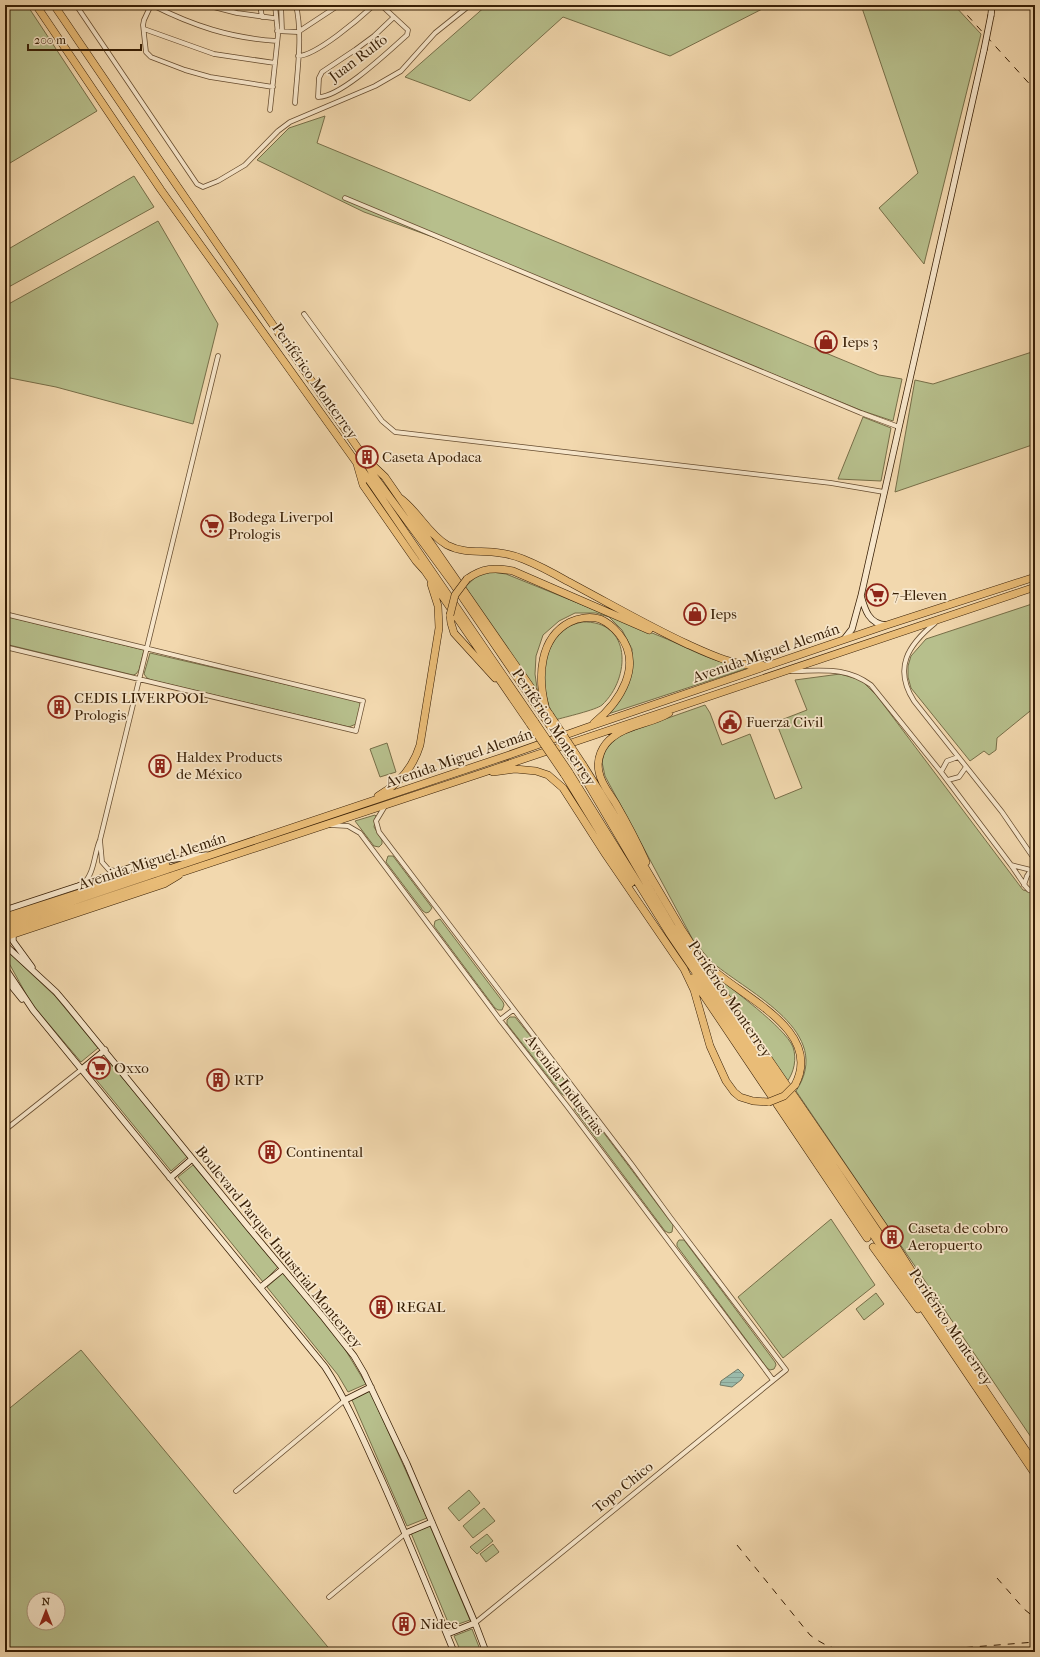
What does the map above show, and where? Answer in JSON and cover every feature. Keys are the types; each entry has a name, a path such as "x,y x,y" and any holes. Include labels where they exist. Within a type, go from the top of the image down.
{"highway":[{"name":"Periférico Monterrey","path":"36,5 161,190 357,462 533,723 673,938 950,1344 1035,1464"},
{"name":"Periférico Monterrey","path":"54,5 364,457 374,476 547,714 580,766 680,938 1035,1474"},
{"path":"364,457 381,472 400,498 547,714"},
{"path":"357,462 358,474 363,485 416,561 434,592 438,606 439,620 438,636 420,745 414,761 401,780 389,790 361,806"},
{"path":"400,498 415,510 441,541 448,545 467,551 507,554 530,562 663,633 707,653 731,661 751,665 771,665"},
{"path":"416,561 425,571 511,695 533,723"},
{"path":"511,695 454,633 450,615 455,595 460,586 467,579 485,569 499,568 513,571 651,631 663,633"},
{"name":"Avenida Miguel Alemán","path":"5,932 146,880 191,861 361,806 887,625 1035,577"},
{"name":"Avenida Miguel Alemán","path":"5,924 146,880 183,872 1035,587"},
{"path":"547,714 542,689 541,669 546,651 554,636 558,630 573,621 586,618 600,620 612,627 625,643 628,649 629,664 625,685 615,702 588,727"},
{"path":"664,900 631,832 602,783 598,764 604,745 613,736 661,718 675,707"},
{"path":"580,766 699,955 785,1084 888,1233"},
{"path":"485,772 529,770 548,776 559,783 684,969 707,999 866,1238"},
{"path":"566,773 641,898 655,925"},
{"path":"6,916 152,869 191,861"},
{"path":"5,937 168,882 183,872"},
{"path":"5,932 14,934"},
{"path":"684,969 694,990 710,1046 726,1081 734,1092 740,1097 753,1102 769,1102 784,1096 795,1085 801,1070 801,1056 797,1044 787,1030 770,1013 717,974 699,955"},
{"path":"894,1242 940,1315 950,1344"},
{"path":"873,1247 932,1328 950,1344"}],"street":[{"path":"76,5 189,173 197,184 203,187 218,181 245,164 278,131 290,122 375,86 401,70 435,33 470,5"},
{"path":"273,87 210,77 185,70 151,57 146,52 144,20 151,5 180,20 214,31 248,38 277,41"},
{"path":"206,5 237,13 273,18"},
{"path":"260,5 262,17"},
{"path":"275,5 279,32"},
{"path":"270,110 281,5"},
{"path":"295,103 298,56 296,7 300,5"},
{"path":"279,32 298,32 339,5"},
{"path":"298,56 306,55 330,40 358,20 374,5"},
{"path":"381,5 394,17"},
{"path":"840,641 847,636 852,629 861,596 984,50 992,5"},
{"name":"Juan Rulfo","path":"394,17 408,30 407,35 355,79 332,93 321,97 318,96 319,78 322,72 355,50 394,17"},
{"path":"144,29 214,54 275,63"},
{"path":"344,198 853,410 899,427"},
{"path":"304,314 382,421 395,432 838,484 884,492"},
{"path":"81,886 90,874 100,840 218,356"},
{"path":"861,596 865,611 869,617 877,623 887,625"},
{"path":"5,614 363,700 356,731 5,647"},
{"path":"938,620 922,635 909,652 904,666 904,676 907,689 914,701 1002,812 1035,860"},
{"path":"787,671 840,671 851,673 860,677 879,694 948,780 1012,865 1024,885 1029,890 1035,892"},
{"path":"941,772 947,761 958,757"},
{"path":"948,780 959,777 966,767"},
{"name":"Avenida Industrias","path":"386,804 377,819 378,830 786,1370"},
{"name":"Avenida Industrias","path":"326,824 348,826 360,833 773,1380"},
{"path":"100,840 101,860 104,866 111,871 123,870"},
{"path":"6,916 59,893 143,863 213,854"},
{"path":"1012,865 1033,871"},
{"path":"1024,885 1026,876 1033,871"},
{"path":"44,905 59,893"},
{"path":"14,934 13,941 17,948 44,981"},
{"name":"Boulevard Parque Industrial Monterrey","path":"5,945 56,992 348,1348 371,1387 404,1458 486,1652"},
{"path":"5,968 33,1010"},
{"path":"5,978 82,1069 318,1358 345,1400 406,1533 454,1652"},
{"path":"500,1020 513,1010"},
{"path":"5,1130 105,1050"},
{"path":"170,1178 192,1159"},
{"path":"261,1287 283,1269"},
{"name":"Topo Chico","path":"475,1623 786,1370"},
{"path":"236,1491 345,1400 371,1387"},
{"path":"330,1597 406,1533 432,1522"},
{"path":"447,1634 475,1623"}],"green space":[{"path":"5,5 27,5 97,111 5,166"},
{"path":"487,5 770,5 670,56 563,17 470,101 405,77"},
{"path":"861,5 954,5 981,34 924,264 879,208 918,173"},
{"path":"325,116 317,143 879,375 902,379 893,421 860,410 496,260 364,212 257,160 289,128"},
{"path":"134,176 154,207 5,289 5,251"},
{"path":"158,221 218,324 193,424 56,387 5,377 5,306"},
{"path":"1035,351 1035,444 895,492 915,380 933,384"},
{"path":"863,417 891,428 881,481 838,479"},
{"path":"492,572 506,574 662,637 694,652 727,664 751,667 602,716 617,701 632,664 632,649 622,630 609,617 596,613 575,613 559,621 543,635 536,656 535,674 538,695 465,587 479,574"},
{"path":"1035,603 1035,707 997,738 996,750 989,755 984,751 970,761 911,688 908,677 908,666 911,656 926,639"},
{"path":"5,616 144,650 139,670 133,675 5,644"},
{"path":"582,622 598,624 610,630 618,640 622,653 622,666 612,694 602,705 555,720 545,691 544,671 546,661 556,635 567,627"},
{"path":"150,653 358,701 361,705 356,724 349,727 151,680 144,674"},
{"path":"840,674 861,680 877,696 1023,890 1035,893 1035,1443 796,1091 805,1070 805,1050 797,1033 783,1016 713,963 693,940 605,776 602,762 605,750 617,736 705,705 710,713 722,745 750,734 775,799 802,788 776,722 807,710 795,680"},
{"path":"387,743 396,772 380,777 370,749"},
{"path":"375,815 374,827 382,840 382,844 379,847 374,846 355,821"},
{"path":"388,856 393,856 430,905 432,908 429,912 426,913 423,911 386,862"},
{"path":"440,919 503,1002 504,1005 502,1010 495,1008 434,926 435,921"},
{"path":"5,949 55,996 98,1048 81,1062 31,1003 5,956"},
{"path":"712,973 769,1019 788,1039 793,1047 795,1061 793,1070 787,1082"},
{"path":"510,1017 515,1017 571,1087 572,1092 570,1095 565,1096 562,1094 507,1024 507,1020"},
{"path":"110,1063 188,1156 171,1171 94,1077"},
{"path":"577,1103 582,1104 673,1225 672,1232 669,1233 665,1231 574,1109"},
{"path":"193,1165 278,1267 263,1282 178,1177"},
{"path":"831,1219 875,1285 783,1358 738,1297"},
{"path":"679,1240 684,1240 775,1362 776,1365 774,1369 770,1370 767,1368 677,1246"},
{"path":"283,1273 340,1341 366,1384 348,1392 338,1375 267,1287"},
{"path":"876,1293 884,1304 864,1320 856,1309"},
{"path":"81,1350 332,1652 5,1652 5,1412"},
{"path":"370,1391 427,1518 407,1526 352,1400"},
{"path":"469,1490 480,1503 459,1521 448,1508"},
{"path":"484,1508 495,1521 473,1538 463,1526"},
{"path":"430,1526 470,1620 450,1627 411,1533"},
{"path":"487,1534 493,1541 477,1554 470,1547"},
{"path":"493,1544 499,1552 486,1562 480,1554"},
{"path":"472,1629 481,1652 461,1652 454,1636"}],"shaded area":[{"path":"738,1369 744,1375 741,1380 732,1387 720,1385 721,1381"}],"railway":[{"path":"958,5 1035,90"},
{"path":"737,1545 810,1635 830,1647 853,1652"},
{"path":"997,1578 1024,1609 1035,1618"},
{"path":"910,1652 1035,1642"},
{"path":"745,1652 764,1649"}],"place":[{"name":"Ieps 3","path":"826,342"},
{"name":"Caseta Apodaca","path":"367,457"},
{"name":"Bodega Liverpol Prologis","path":"212,526"},
{"name":"7-Eleven","path":"877,595"},
{"name":"Ieps","path":"695,614"},
{"name":"CEDIS LIVERPOOL Prologis","path":"59,707"},
{"name":"Fuerza Civil","path":"730,722"},
{"name":"Haldex Products de México","path":"160,766"},
{"name":"Oxxo","path":"99,1068"},
{"name":"RTP","path":"218,1080"},
{"name":"Continental","path":"270,1152"},
{"name":"Caseta de cobro Aeropuerto","path":"892,1237"},
{"name":"REGAL","path":"381,1307"},
{"name":"Nidec","path":"404,1624"}]}
